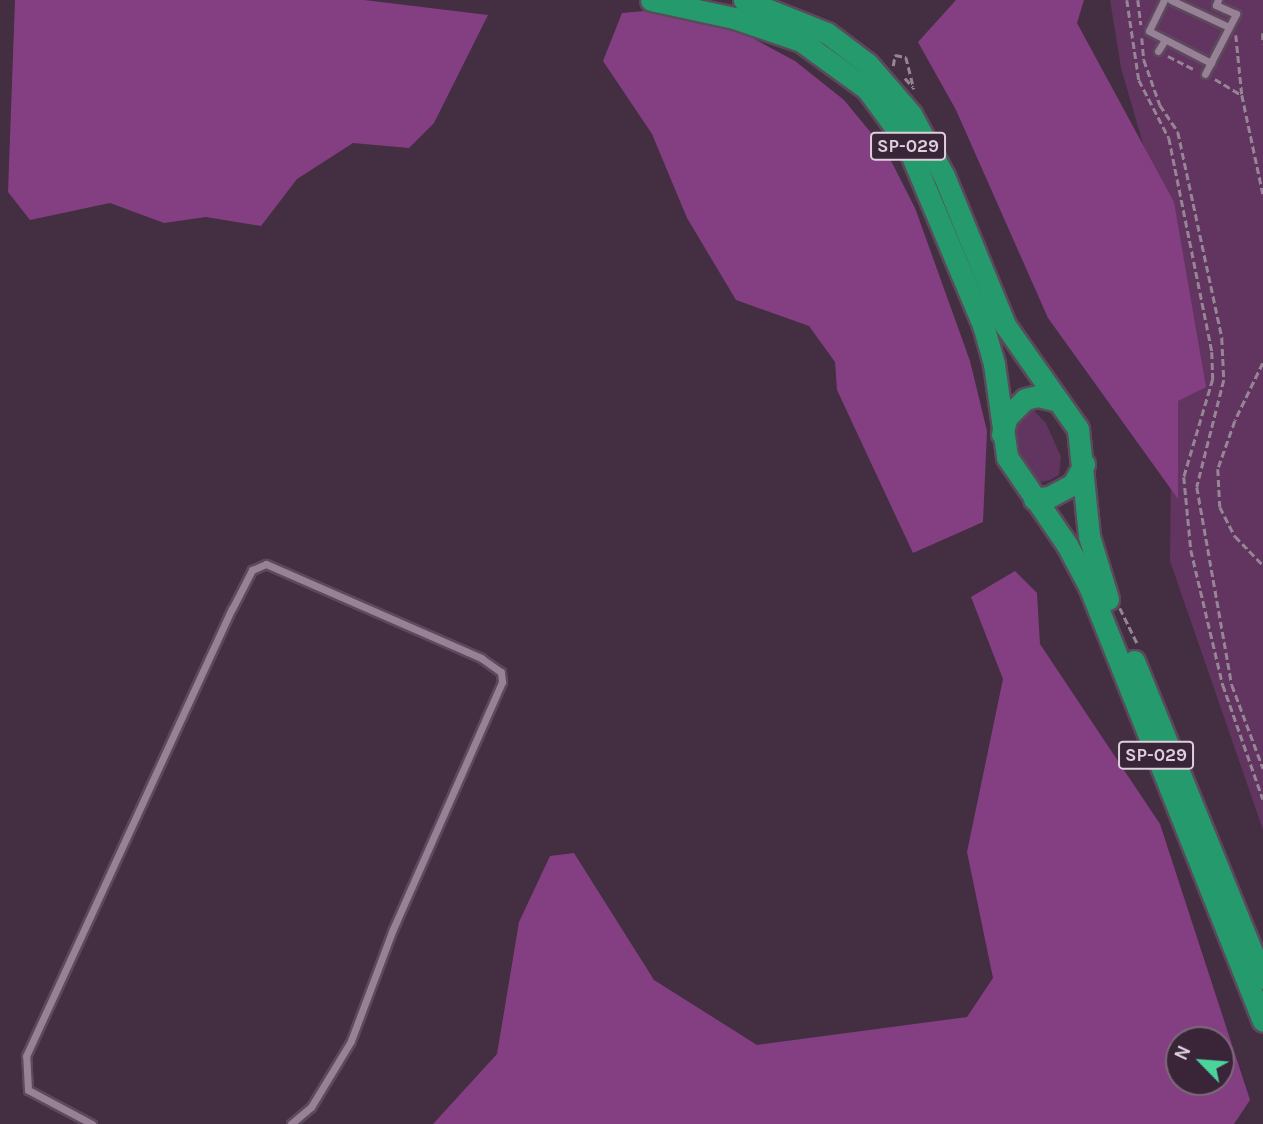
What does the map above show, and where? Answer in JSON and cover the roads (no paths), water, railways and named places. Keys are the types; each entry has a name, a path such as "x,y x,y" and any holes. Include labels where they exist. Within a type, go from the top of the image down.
{"highway":[{"name":"SP-029","path":"651,0 734,18 801,41 845,69 889,114 927,184 983,325 994,364 1002,437 1013,470 1067,545 1089,586 1263,1020"},
{"name":"SP-029","path":"744,0 827,33 868,64 911,114 944,176 996,307 1078,429 1084,464 1089,536 1103,586 1263,978"},
{"path":"1002,437 1015,405 1038,396 1058,401"},
{"path":"1034,499 1049,497 1073,484 1084,464"}],"street":[{"path":"1164,0 1149,31 1211,63"},
{"path":"1171,0 1229,27"},
{"path":"1205,74 1236,14 1216,5 1218,0"},
{"path":"1158,51 1165,40"},
{"path":"92,1124 28,1090 26,1056 232,609 252,570 266,564 481,658 501,672 502,682 393,929 351,1041 311,1107 290,1124"}]}
